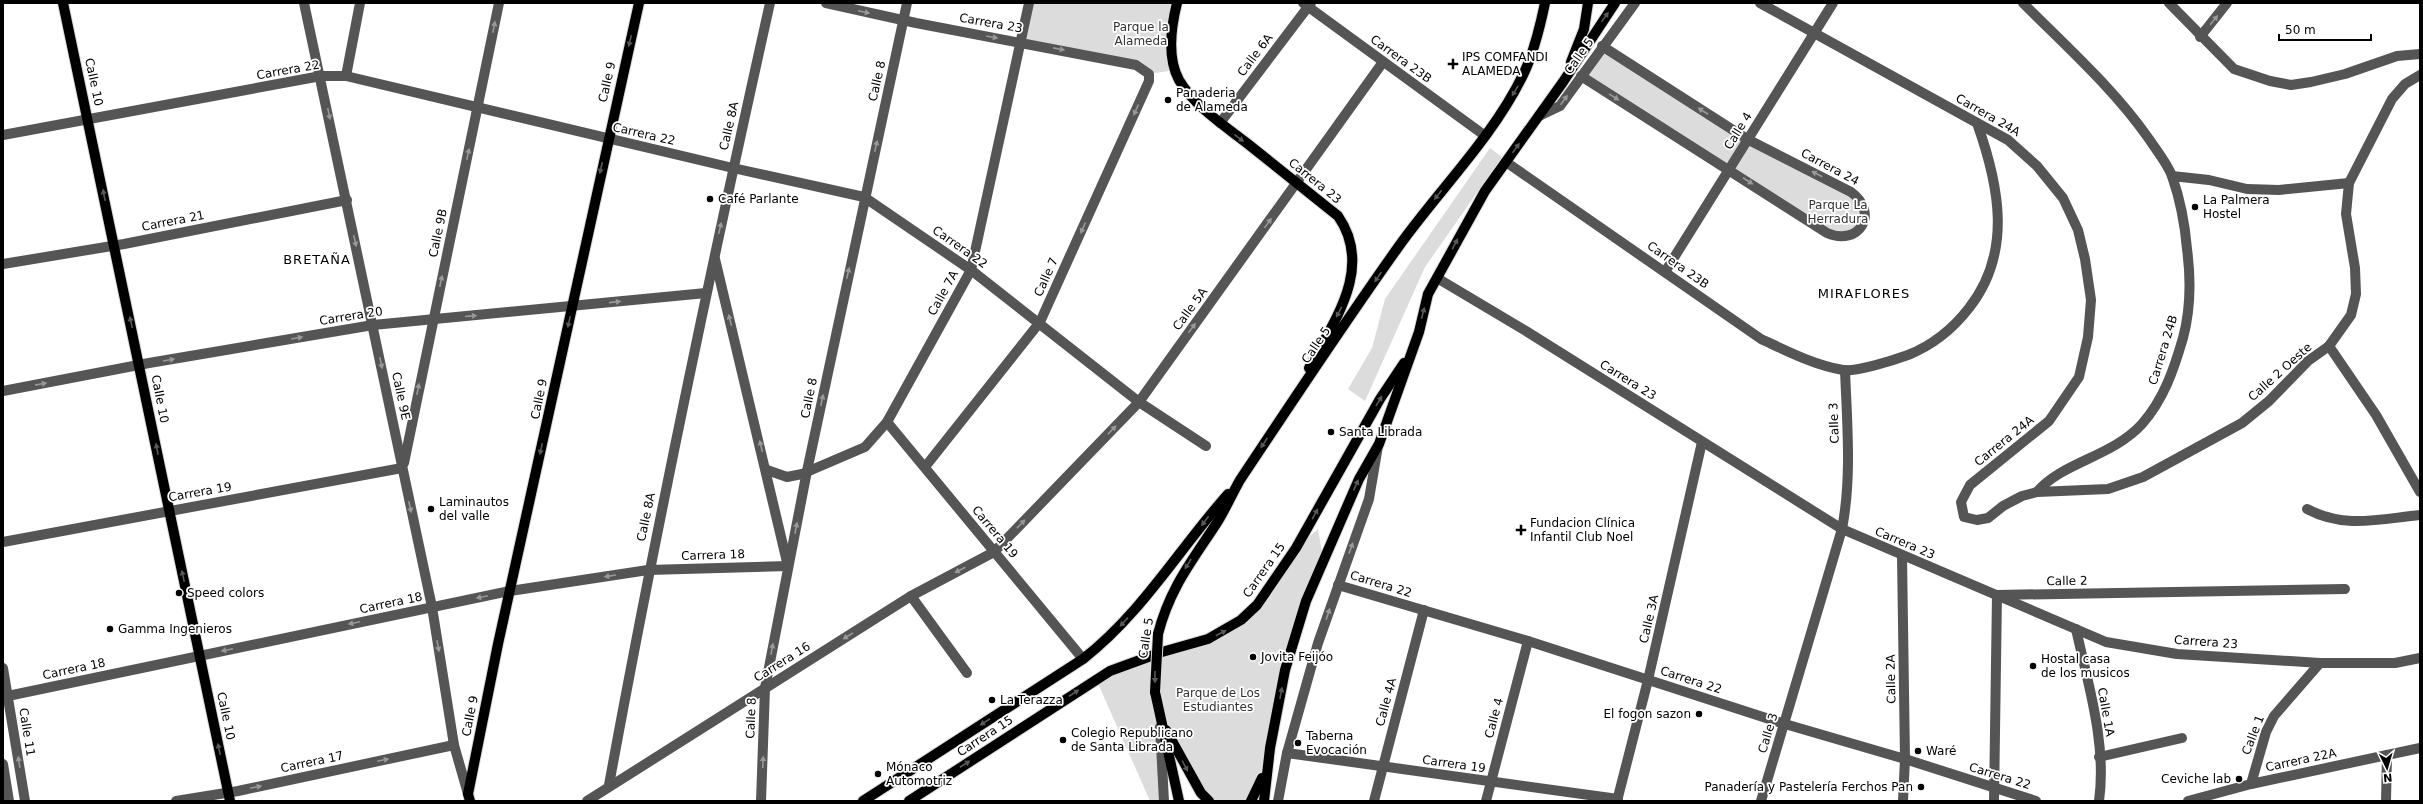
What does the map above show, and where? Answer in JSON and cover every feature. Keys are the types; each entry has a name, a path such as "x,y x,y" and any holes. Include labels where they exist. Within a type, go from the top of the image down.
{"main road":[{"name":"Calle 10","path":"64,3 229,797"},
{"name":"Calle 9","path":"469,798 498,644 607,139 639,3"},
{"name":"Carrera 23","path":"1177,3 1172,24 1175,70 1187,92 1220,123 1338,216 1345,227 1352,246 1353,270 1346,298 1286,411"},
{"name":"Calle 5","path":"1179,801 1160,719 1156,692 1158,634 1162,617 1187,566 1218,521 1240,480 1286,411 1400,245 1484,135 1524,74 1540,29 1545,3"},
{"path":"1578,53 1588,3"},
{"name":"Calle 5","path":"1264,801 1270,748 1285,670 1306,601 1323,558 1359,479 1379,444 1413,349 1428,294 1485,191 1563,82 1578,53 1615,3"},
{"name":"Carrera 15","path":"909,801 1096,679 1132,662 1208,640 1241,620 1257,605 1296,548 1380,399 1413,349"},
{"name":"Carrera 15","path":"863,801 1083,659 1118,629 1141,604 1210,514 1240,480"},
{"path":"1160,719 1201,793 1209,801"},
{"path":"1251,801 1259,787 1270,748"}],"street":[{"name":"Calle 9E","path":"304,3 321,76 432,607 454,745 469,798"},
{"path":"346,76 360,3"},
{"name":"Calle 9B","path":"402,468 499,3"},
{"name":"Calle 8A","path":"609,785 648,570 714,254 770,3"},
{"name":"Carrera 23","path":"826,3 904,20 1136,65 1149,74"},
{"name":"Calle 8","path":"761,801 765,688 807,471 864,197 907,3"},
{"name":"Calle 7A","path":"767,470 773,474 787,477 807,471 865,447 886,422 971,270 1029,3"},
{"name":"Calle 5","path":"1539,116 1560,106 1602,46 1635,3"},
{"name":"Carrera 24A","path":"1760,3 2008,140 2037,166 2063,198 2078,230 2085,259 2091,300 2088,337 2079,377 2049,422 1970,486 1961,502 1961,510 1964,517 1972,520"},
{"name":"Calle 4","path":"1665,272 1747,139 1816,33 1833,3"},
{"name":"Carrera 24B","path":"2023,3 2128,110 2163,159 2172,176 2186,233 2190,276 2188,320 2164,393 2143,424 2119,445 2048,480 2037,492"},
{"path":"2169,3 2234,69 2270,81 2291,85 2344,74 2398,56 2420,54"},
{"path":"2200,36 2227,3"},
{"name":"Carrera 23B","path":"1307,4 1383,62 1484,135"},
{"name":"Calle 6A","path":"1220,123 1307,4"},
{"name":"Carrera 24","path":"1582,76 1836,237 1846,237 1856,233 1862,226 1865,216 1865,206 1860,198 1747,139 1602,46"},
{"name":"Calle 5A","path":"994,552 1139,402 1383,62"},
{"name":"Calle 7","path":"925,467 1040,322 1149,81 1149,74"},
{"name":"Calle 2 Oeste","path":"1972,520 1988,518 2003,506 2022,496 2037,492 2108,489 2143,477 2242,423 2269,401 2308,361 2329,346 2352,314 2356,294 2355,268 2346,214 2349,183 2392,99 2405,84 2420,75"},
{"name":"Carrera 22","path":"3,135 321,76 346,76 478,106 607,139 864,197 971,270 1040,322 1139,402 1206,446"},
{"path":"1845,370 1890,362 1930,346 1957,324 1981,292 1995,259 1999,226 1989,157 1976,123"},
{"name":"Carrera 23B","path":"1506,162 1761,339 1804,359 1845,370"},
{"path":"2172,176 2209,180 2247,189 2279,190 2349,183"},
{"name":"Carrera 21","path":"3,264 114,245 347,200"},
{"name":"Calle 8A","path":"714,254 767,470 788,566"},
{"name":"Carrera 23","path":"1437,278 1526,331 1842,529 1902,556 2106,642 2134,648 2177,654 2320,663 2396,663 2420,658"},
{"name":"Carrera 20","path":"3,391 140,365 373,325 706,293"},
{"path":"2329,346 2376,415 2420,492"},
{"name":"Calle 3","path":"1761,801 1842,529 1846,508 1848,462 1845,370"},
{"name":"Carrera 19","path":"886,422 925,467 1083,659"},
{"name":"Calle 3A","path":"1618,800 1648,680 1702,442"},
{"name":"Calle 5","path":"1278,801 1287,753 1318,643 1369,499 1379,444"},
{"name":"Carrera 19","path":"3,542 402,468"},
{"path":"2307,509 2324,518 2355,522 2420,515"},
{"name":"Carrera 16","path":"587,801 609,785 911,596 994,552"},
{"name":"Calle 2A","path":"1900,799 1905,759 1902,556"},
{"name":"Carrera 18","path":"5,696 510,591 648,570 788,566"},
{"name":"Carrera 22","path":"1338,585 1528,640 1785,724 1905,759 1994,789 2036,801"},
{"name":"Calle 2","path":"1996,595 2345,589"},
{"path":"1994,801 1996,595"},
{"path":"911,596 967,672"},
{"name":"Calle 4A","path":"1374,801 1424,610"},
{"name":"Calle 1A","path":"2076,629 2098,727 2099,801"},
{"name":"Calle 4","path":"1486,801 1528,640"},
{"name":"Calle 1","path":"2251,784 2266,732 2274,716 2320,663"},
{"name":"Calle 11","path":"3,668 5,696 25,801"},
{"name":"Calle 5","path":"1160,719 1164,801"},
{"path":"2099,757 2182,738"},
{"name":"Carrera 17","path":"176,801 229,797 454,745"},
{"name":"Carrera 22A","path":"2188,801 2251,784 2420,748"},
{"name":"Carrera 19","path":"1287,753 1618,800"},
{"path":"2386,801 2387,756"},
{"path":"3,764 9,801"}],"green space":[{"name":"Parque la Alameda","path":"1029,3 1177,3 1175,70 1149,74 1145,69 1021,42"},
{"name":"Parque La Herradura","path":"1602,46 1747,139 1860,198 1862,226 1836,237 1581,76"},
{"path":"1490,148 1502,157 1425,267 1365,401 1348,389 1372,348 1385,299"},
{"name":"Parque de Los Estudiantes","path":"1318,529 1323,558 1306,601 1259,787 1251,801 1209,801 1161,720 1164,801 1150,801 1096,679 1185,646 1241,620 1296,548"}],"place":[{"name":"IPS COMFANDI ALAMEDA","path":"1453,64"},
{"name":"Panaderia de Alameda","path":"1168,100"},
{"name":"Café Parlante","path":"710,199"},
{"name":"La Palmera Hostel","path":"2195,207"},
{"name":"Santa Librada","path":"1331,432"},
{"name":"Laminautos del valle","path":"431,509"},
{"name":"Fundacion Clínica Infantil Club Noel","path":"1521,530"},
{"name":"Speed colors","path":"179,593"},
{"name":"Gamma Ingenieros","path":"110,629"},
{"name":"Jovita Feijóo","path":"1253,657"},
{"name":"Hostal casa de los musicos","path":"2033,666"},
{"name":"La Terazza","path":"992,700"},
{"name":"El fogon sazon","path":"1699,714"},
{"name":"Colegio Republicano de Santa Librada","path":"1063,740"},
{"name":"Taberna Evocación","path":"1298,743"},
{"name":"Waré","path":"1918,751"},
{"name":"Mónaco Automotriz","path":"878,774"},
{"name":"Ceviche lab","path":"2239,779"},
{"name":"Panadería y Pastelería Ferchos Pan","path":"1921,787"}],"district":[{"name":"BRETAÑA","path":"317,259"},
{"name":"MIRAFLORES","path":"1864,293"}]}
